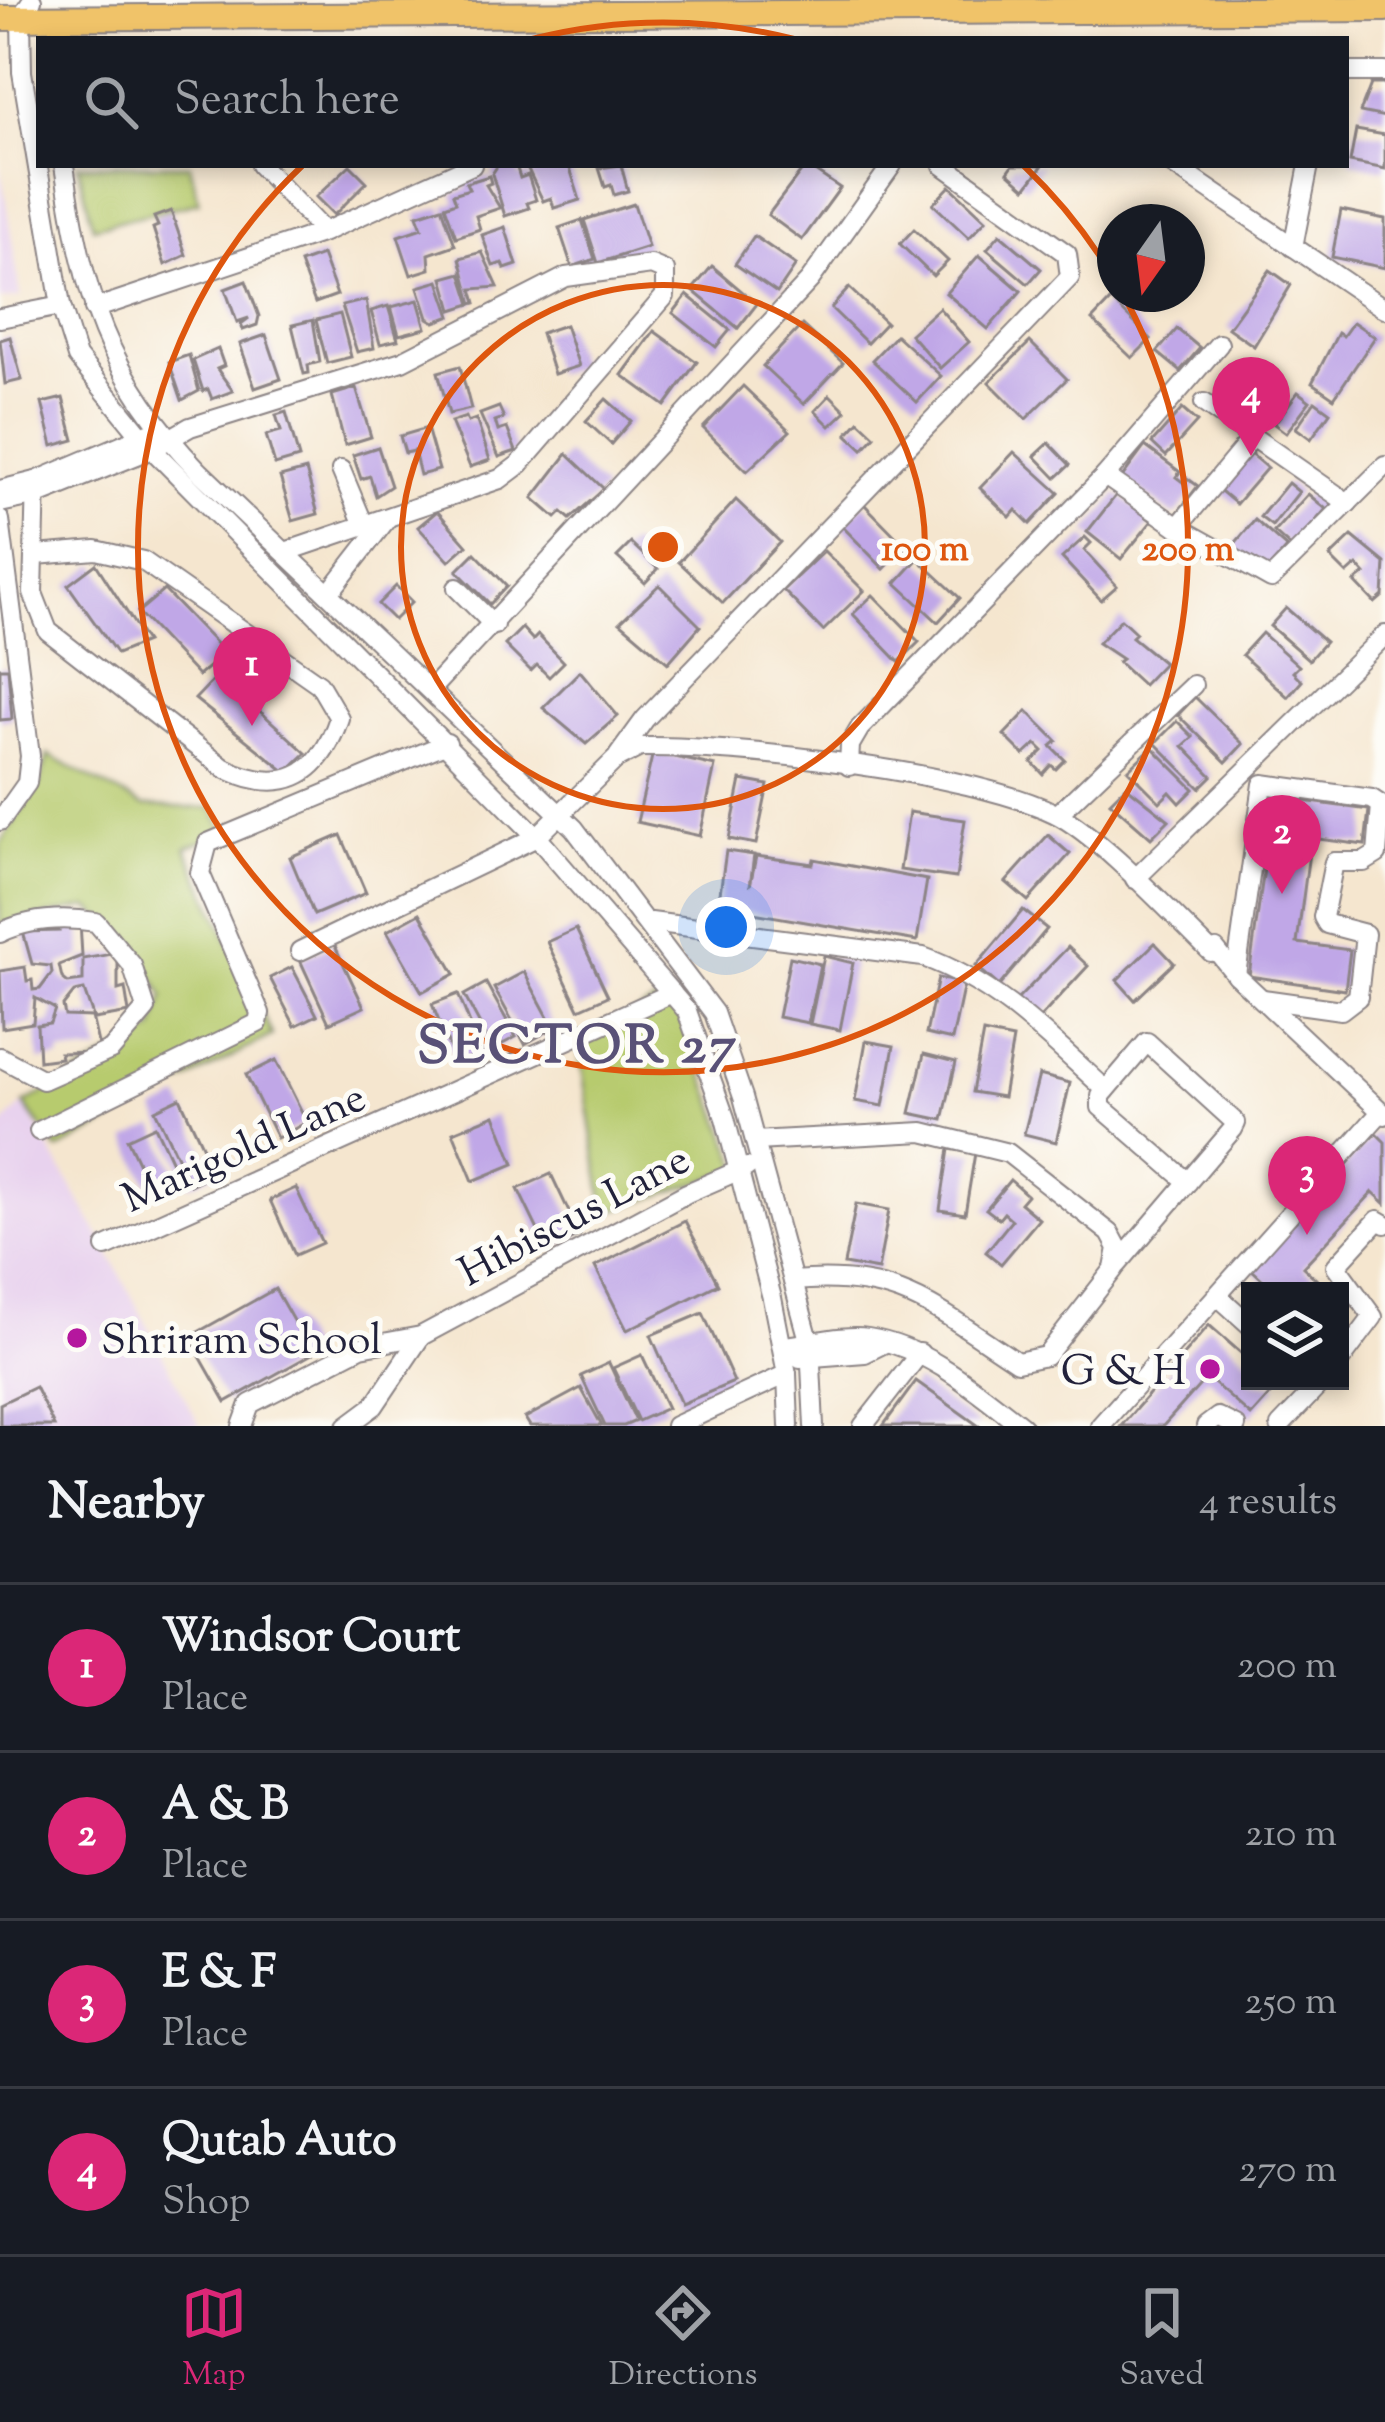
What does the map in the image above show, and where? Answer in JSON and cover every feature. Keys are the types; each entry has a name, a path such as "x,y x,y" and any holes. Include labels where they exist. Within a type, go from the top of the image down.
{"main road":[{"path":"31,15 240,17 751,7 1385,9"},
{"path":"218,36 240,17"}],"street":[{"path":"31,15 22,71 36,155"},
{"path":"0,72 22,71"},
{"path":"1349,72 1385,71"},
{"path":"38,168 61,306 77,357 561,815 651,922 714,1013 755,1141 811,1350 814,1426"},
{"path":"65,168 94,309 111,356 159,438 339,642 447,743 537,837 687,1011 705,1053 740,1169 785,1360 789,1426"},
{"path":"263,168 324,232"},
{"path":"94,309 324,232 465,168"},
{"path":"430,690 810,280 890,168"},
{"path":"301,951 537,837 1070,277 1067,254 948,168"},
{"path":"1177,168 1385,309"},
{"path":"1293,247 1308,168"},
{"path":"0,503 159,438 402,361 566,278 651,265 665,271 664,296 520,464 479,488 285,552"},
{"path":"0,318 61,306"},
{"path":"849,766 850,745 860,728 1105,476 1219,344"},
{"path":"1204,403 1348,502"},
{"path":"1178,527 1252,438"},
{"path":"1105,476 1178,527 1271,579 1385,466"},
{"path":"341,470 364,525"},
{"path":"0,490 32,489"},
{"path":"32,489 33,593 48,632 224,768 251,781 285,781 314,765 330,746 339,718 319,685 143,561 96,550 35,547"},
{"path":"330,592 387,519"},
{"path":"0,520 30,756 27,783 0,821"},
{"path":"457,588 494,625"},
{"path":"1136,879 1385,635"},
{"path":"1058,814 1193,685"},
{"path":"39,1131 258,1023 260,1013 200,873 208,843 447,743"},
{"path":"615,760 640,747 665,746 849,766 1004,794 1058,814 1136,879 1211,952 1208,958 1228,975 1236,975 1383,1113 1100,1426"},
{"path":"1236,975 1263,784 1372,799 1381,805 1377,854 1364,862 1334,862 1324,917 1327,924 1365,934 1358,997 1341,1010 1263,999"},
{"path":"0,933 18,925 73,918 96,922 132,965 146,1010 111,1050 43,1080 0,1057"},
{"path":"651,922 923,957 965,972 1001,994 1106,1090"},
{"name":"Marigold Lane","path":"106,1246 672,993"},
{"path":"793,1281 846,1276 905,1289 1016,1362 1046,1356 1114,1269 1188,1182 1236,1123 1151,1043 1106,1090 1101,1107 1188,1182"},
{"path":"755,1141 923,1132 1008,1153 1110,1233 1118,1248 1114,1269"},
{"name":"Hibiscus Lane","path":"242,1426 250,1404 361,1347 421,1336 740,1169 761,1163"},
{"path":"1347,1282 1336,1266 1367,1228 1378,1220 1385,1224"},
{"path":"1349,1284 1372,1317 1349,1349"},
{"path":"1220,1298 1241,1317"},
{"name":"Hibiscus Lane","path":"347,1426 374,1406 421,1336"},
{"path":"675,1426 785,1360 866,1337 920,1353 1022,1426"},
{"path":"863,1426 920,1353"},
{"path":"1280,1426 1312,1390"},
{"path":"1206,1426 1218,1417 1236,1426"}],"shaded area":[{"path":"0,165 21,297 0,300"},
{"name":"Shriram School","path":"24,1104 200,1426 0,1426 0,1128"}],"green space":[{"path":"79,168 191,168 199,202 93,227"},
{"path":"48,755 143,806 213,808 225,833 186,848 272,1035 58,1150 24,1104 154,1030 164,996 131,940 88,907 0,925 0,843 40,783"},
{"path":"672,993 740,1169 605,1213 578,1043"}],"building":[{"path":"1371,84 1385,84 1385,117 1360,112"},
{"path":"1356,130 1385,135 1385,169 1350,162"},
{"path":"347,168 367,182 334,215 316,197"},
{"path":"496,168 517,168 520,178 528,175 536,200 527,203 529,208 505,216 492,174"},
{"path":"527,168 570,168 580,200 554,208 551,198 543,201"},
{"path":"599,168 622,168 628,191 614,195 611,185 605,187"},
{"path":"804,168 840,188 802,240 768,215"},
{"path":"1011,168 1041,168 1026,188 1008,172"},
{"path":"489,176 491,183 486,185 500,208 476,216 480,229 456,237 445,206 456,202 453,194 469,189 466,183"},
{"path":"950,186 986,220 969,238 933,204"},
{"path":"634,204 648,247 598,263 584,220"},
{"path":"442,207 455,245 429,254 430,269 411,275 398,236 422,228 417,215"},
{"path":"1341,210 1385,219 1385,268 1332,257"},
{"path":"171,211 186,255 165,265 154,217"},
{"path":"582,220 595,259 572,267 559,228"},
{"path":"505,227 517,265 505,269 503,263 493,266 482,235"},
{"path":"914,229 948,261 933,276 900,244"},
{"path":"1000,234 1041,269 1028,284 987,249"},
{"path":"754,236 796,265 777,293 735,264"},
{"path":"482,252 498,287 472,289 476,303 472,304 460,258"},
{"path":"322,255 337,295 315,303 300,263"},
{"path":"979,255 1021,291 988,329 946,293"},
{"path":"712,266 757,304 738,328 692,290"},
{"path":"1270,270 1291,285 1254,346 1228,328"},
{"path":"461,273 471,304 452,310 443,278"},
{"path":"246,281 259,316 257,325 243,330 241,324 249,318 237,322 225,289"},
{"path":"439,281 451,316 435,322 428,318 418,287"},
{"path":"849,288 886,323 867,343 831,308"},
{"path":"687,295 730,330 716,347 673,313"},
{"path":"366,300 374,348 357,352 342,306"},
{"path":"418,300 426,328 399,335 391,307"},
{"path":"388,306 398,340 380,344 371,311"},
{"path":"939,308 969,342 940,368 910,334"},
{"path":"1100,312 1123,312 1151,339 1132,358 1092,320"},
{"path":"340,314 351,357 327,363 316,320"},
{"path":"313,320 320,362 308,365 309,373 304,374 292,325"},
{"path":"1353,322 1375,337 1334,398 1312,383 1338,333 1343,336"},
{"path":"565,325 579,366 554,374 541,333"},
{"path":"802,325 843,363 804,404 763,366"},
{"path":"1177,329 1200,348 1180,371 1157,352"},
{"path":"654,331 697,362 665,406 622,375"},
{"path":"266,335 281,379 255,388 240,344"},
{"path":"896,335 941,376 917,402 872,360"},
{"path":"10,337 22,380 5,384 0,340"},
{"path":"1030,342 1067,379 1026,419 989,382"},
{"path":"218,349 224,366 217,369 233,391 212,399 208,389 203,391 193,360"},
{"path":"189,355 199,391 182,400 169,362"},
{"path":"460,366 471,409 449,414 438,372"},
{"path":"1264,366 1286,385 1263,413 1251,403 1235,422 1221,411 1236,394 1231,390 1245,374 1255,378"},
{"path":"743,386 790,431 747,471 703,428"},
{"path":"356,388 371,437 345,445 332,395"},
{"path":"1298,392 1310,401 1286,433 1274,424"},
{"path":"830,395 846,411 830,426 815,411"},
{"path":"63,398 74,440 53,446 42,403"},
{"path":"606,399 631,421 611,444 586,421"},
{"path":"1315,401 1330,412 1311,439 1296,428"},
{"path":"499,407 504,418 495,421 498,431 507,428 516,451 499,457 480,414"},
{"path":"1182,409 1197,422 1166,456 1152,443"},
{"path":"286,412 299,458 275,465 266,435 281,431 276,415"},
{"path":"466,417 468,422 476,419 490,460 470,467 451,422"},
{"path":"859,421 875,436 863,449 847,434"},
{"path":"427,428 439,470 420,475 414,451 405,453 400,436"},
{"path":"1049,443 1070,465 1056,478 1035,456"},
{"path":"1145,446 1180,472 1176,477 1198,486 1175,516 1122,477"},
{"path":"378,447 391,486 376,496 370,476 361,479 353,455"},
{"path":"1247,451 1267,468 1236,504 1216,487"},
{"path":"1014,452 1059,493 1030,524 1016,510 1010,517 980,488"},
{"path":"567,454 604,489 570,519 562,512 556,518 533,498"},
{"path":"306,470 318,514 293,521 280,477"},
{"path":"1288,483 1299,492 1272,526 1260,517"},
{"path":"1117,494 1152,521 1121,559 1087,532"},
{"path":"1308,494 1326,509 1292,548 1274,532"},
{"path":"736,500 780,542 723,603 679,562"},
{"path":"864,504 906,547 884,569 842,526"},
{"path":"437,511 467,545 449,561 418,527"},
{"path":"1255,520 1287,548 1262,576 1231,548"},
{"path":"1352,536 1385,563 1383,596 1375,603 1355,582 1365,574 1357,565 1347,574 1330,557"},
{"path":"1085,537 1091,543 1084,550 1117,586 1101,600 1062,558"},
{"path":"631,543 658,569 645,583 617,557"},
{"path":"824,551 864,591 823,631 783,590"},
{"path":"475,553 507,586 490,604 457,571"},
{"path":"918,559 960,598 938,622 896,583"},
{"path":"96,564 146,642 117,654 68,585"},
{"path":"659,585 700,626 668,663 620,622"},
{"path":"396,586 412,602 394,620 378,604"},
{"path":"164,590 225,653 198,676 138,612"},
{"path":"873,595 919,642 899,662 853,614"},
{"path":"1286,608 1325,642 1309,660 1270,626"},
{"path":"1121,619 1136,633 1132,637 1164,663 1143,685 1118,662 1122,659 1098,643"},
{"path":"522,628 533,640 538,635 564,662 549,677 537,665 531,671 505,645"},
{"path":"1262,633 1299,666 1293,672 1302,681 1288,697 1242,655"},
{"path":"0,668 8,668 12,719 0,720"},
{"path":"580,671 618,716 586,744 543,708"},
{"path":"219,674 306,753 286,772 195,699"},
{"path":"1195,697 1243,744 1226,762 1178,715"},
{"path":"1027,711 1057,741 1051,746 1065,760 1043,774 1032,762 1043,751 1036,744 1024,755 1004,735"},
{"path":"1177,721 1193,737 1183,746 1212,776 1200,788 1155,743"},
{"path":"1152,747 1194,789 1180,803 1170,792 1160,802 1128,770"},
{"path":"653,752 715,766 700,836 637,822"},
{"path":"741,780 768,785 756,844 729,839"},
{"path":"1126,786 1169,820 1151,838 1110,802"},
{"path":"1274,797 1369,810 1365,845 1311,838 1297,943 1350,950 1345,990 1249,976"},
{"path":"909,812 965,820 956,878 900,870"},
{"path":"341,835 366,893 314,915 290,857"},
{"path":"1048,835 1070,854 1028,901 1006,882"},
{"path":"726,851 754,855 750,886 756,856 813,864 814,859 927,880 917,941 718,907"},
{"path":"1023,910 1047,929 999,986 976,966"},
{"path":"420,913 455,974 422,992 387,931"},
{"path":"80,922 82,956 59,965 62,978 68,983 83,981 83,959 118,953 118,990 125,988 129,1013 94,1019 84,990 74,992 63,1006 65,1016 92,1017 100,1052 60,1053 61,1058 39,1061 37,1025 50,1023 55,1009 35,998 33,1023 2,1028 0,971 25,967 33,990 40,989 52,973 51,966 32,964 23,932 59,931 58,926"},
{"path":"576,929 608,996 579,1009 547,942"},
{"path":"1155,943 1174,963 1135,1000 1117,980"},
{"path":"334,944 364,1007 329,1023 300,960"},
{"path":"1068,947 1088,966 1038,1020 1017,1000"},
{"path":"824,956 853,963 840,1030 810,1024"},
{"path":"790,957 820,964 808,1023 778,1017"},
{"path":"292,967 317,1015 295,1026 270,978"},
{"path":"524,972 554,1028 525,1044 494,988"},
{"path":"938,978 964,984 952,1040 926,1034"},
{"path":"486,983 516,1037 493,1049 464,995"},
{"path":"458,994 482,1053 456,1063 432,1004"},
{"path":"983,1033 1013,1039 1003,1097 972,1092"},
{"path":"866,1041 894,1046 883,1106 855,1101"},
{"path":"924,1054 956,1062 943,1120 910,1113"},
{"path":"276,1060 307,1122 277,1138 246,1075"},
{"path":"1039,1075 1070,1083 1056,1142 1024,1134"},
{"path":"180,1098 215,1173 190,1185 155,1110"},
{"path":"495,1115 514,1164 473,1181 453,1132"},
{"path":"155,1126 178,1175 150,1188 127,1139"},
{"path":"1376,1133 1385,1142 1385,1203 1373,1192 1303,1267 1319,1282 1265,1282 1250,1268"},
{"path":"949,1149 975,1153 965,1214 940,1210"},
{"path":"551,1174 580,1235 548,1251 518,1189"},
{"path":"1010,1180 1027,1195 1020,1203 1039,1219 1001,1264 986,1252 1012,1220 1004,1213 999,1219 986,1209"},
{"path":"296,1188 322,1243 295,1255 270,1200"},
{"path":"856,1204 889,1210 878,1270 844,1264"},
{"path":"685,1221 718,1284 627,1330 595,1267"},
{"path":"275,1289 312,1354 226,1402 189,1337"},
{"path":"703,1313 734,1382 681,1404 651,1335"},
{"name":"G & H","path":"1209,1325 1241,1353 1241,1390 1274,1390 1251,1416 1207,1377 1163,1426 1121,1426"},
{"path":"642,1355 667,1408 638,1421 613,1368"},
{"path":"609,1363 636,1421 624,1426 605,1426 581,1376"},
{"path":"916,1381 979,1426 883,1426"},
{"path":"35,1387 54,1426 0,1426 0,1404"},
{"path":"581,1388 602,1426 530,1426 525,1418"}],"place":[{"name":"Qutab Auto","path":"1251,456"},
{"name":"Windsor Court","path":"252,726"},
{"name":"A & B","path":"1282,894"},
{"name":"E & F","path":"1307,1235"},
{"name":"Shriram School","path":"77,1338"},
{"name":"G & H","path":"1210,1369"}],"district":[{"name":"SECTOR 27","path":"578,1043"}]}
